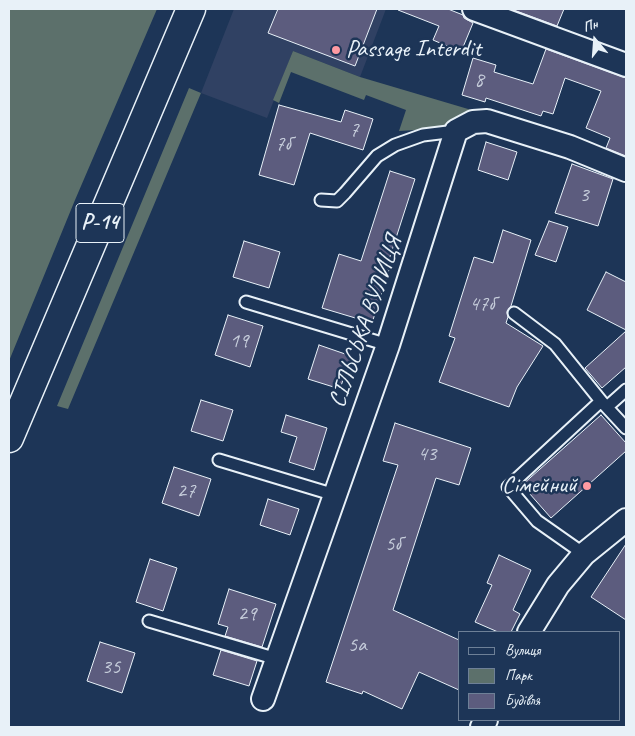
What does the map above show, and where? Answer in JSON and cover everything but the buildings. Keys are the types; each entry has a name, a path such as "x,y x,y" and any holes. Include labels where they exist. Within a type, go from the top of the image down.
{"main road":[{"name":"Р-14","path":"9,438 191,9"}],"street":[{"path":"474,9 626,66"},
{"path":"456,131 473,122 487,121 570,147 626,170"},
{"name":"СІЛЬСЬКА ВУЛИЦЯ","path":"263,699 388,345 456,131"},
{"path":"530,631 558,585 584,554 626,520"}],"lane":[{"path":"322,200 337,200 377,156 395,145 423,134 456,131"},
{"path":"246,302 388,345"},
{"path":"514,313 555,344 626,428"},
{"path":"584,554 537,521 508,487 604,404 626,390"},
{"path":"219,460 335,495"},
{"path":"149,622 277,659"}],"shaded area":[{"path":"234,9 386,9 360,77 293,51 267,118 201,93"}],"green space":[{"path":"9,9 157,9 75,200 9,361"},
{"path":"293,51 360,77 485,114 452,128 399,131 406,110 366,95 364,100 291,72 279,103 273,100"},
{"path":"189,88 201,93 68,409 57,406"}],"place":[{"name":"Passage Interdit","path":"336,50"},
{"name":"Сімейний","path":"587,486"}]}
